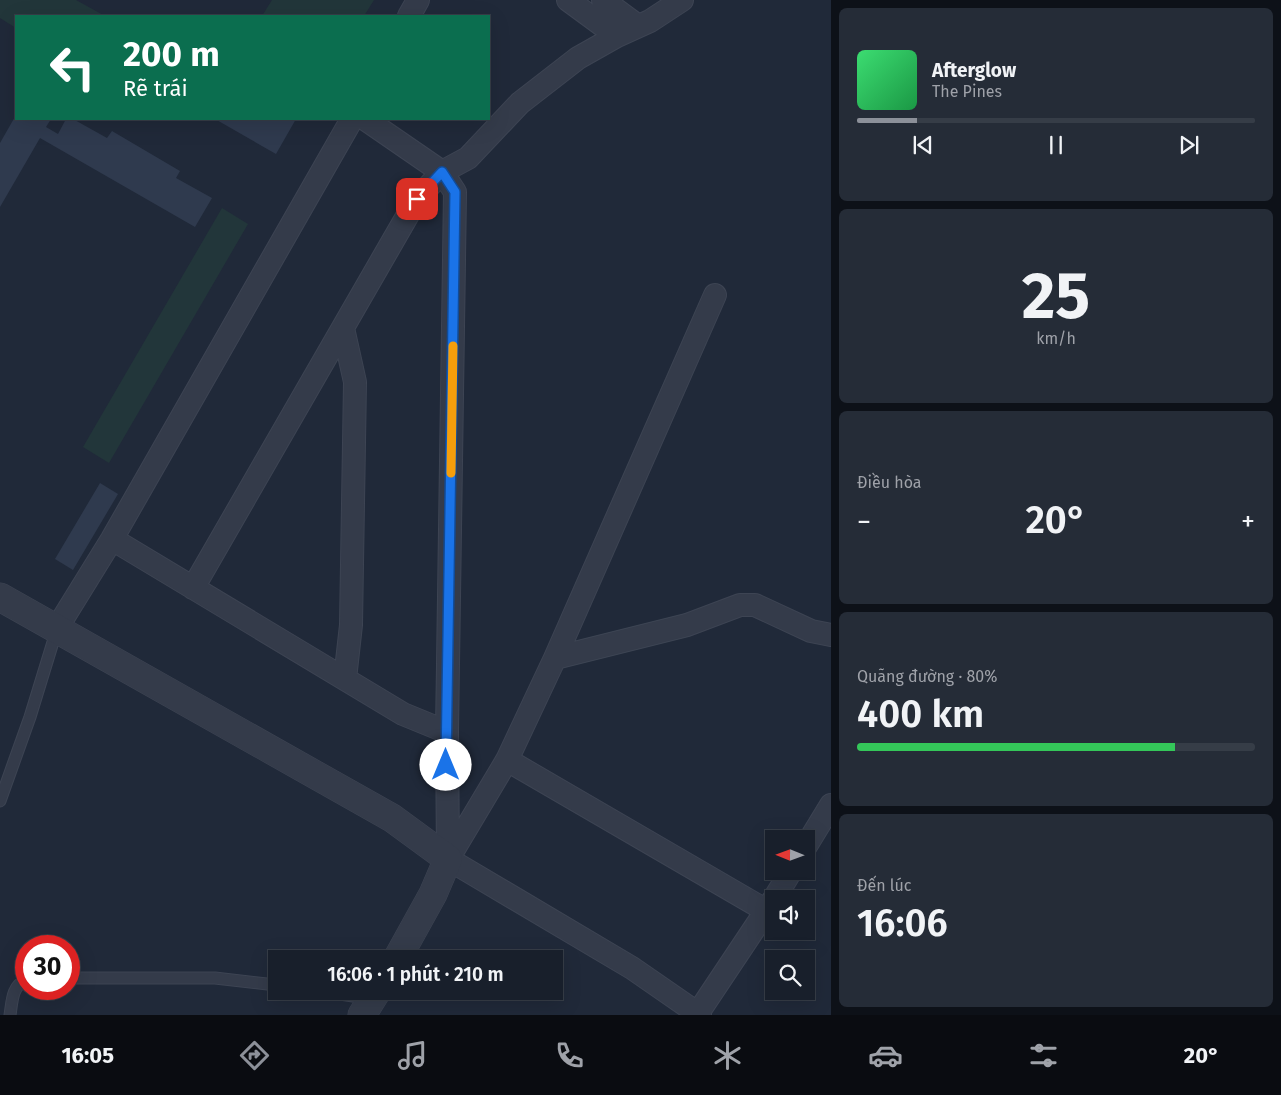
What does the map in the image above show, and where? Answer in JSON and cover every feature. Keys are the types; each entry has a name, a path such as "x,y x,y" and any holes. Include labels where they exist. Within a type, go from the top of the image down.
{"street":[{"path":"410,15 418,0"},
{"path":"568,0 617,36"},
{"path":"603,0 638,26"},
{"path":"193,588 417,199 442,172 468,158 520,103 578,58 617,36 650,21 682,0"},
{"path":"57,628 112,539 351,120"},
{"path":"366,120 442,172 455,192 447,732 448,859"},
{"path":"402,950 433,894 448,859 507,760 555,658 715,295"},
{"path":"343,328 355,382 351,625 345,679"},
{"path":"112,539 403,714 447,732"},
{"path":"0,597 392,818 448,859 632,968 699,1014 765,912"},
{"path":"555,658 687,625 740,605 755,605 811,630 831,635"},
{"path":"507,760 765,900"},
{"path":"815,831 831,805"}],"lane":[{"path":"0,801 30,717 57,628"},
{"path":"80,978 215,978 268,984"},
{"path":"10,1015 15,990"}],"green space":[{"path":"0,0 76,0 103,15 15,15 15,27 0,18"},
{"path":"272,0 374,0 365,15 263,15"},
{"path":"222,208 248,224 109,463 83,447"}],"building":[{"path":"15,117 15,120 50,120 46,127 58,134 65,120 75,120 107,138 112,131 180,171 176,178 212,198 195,227 40,138 0,207 0,143"},
{"path":"217,120 295,120 276,154"},
{"path":"100,483 118,494 73,570 55,559"}],"slow traffic":[{"path":"451,473 453,346"}],"route":[{"path":"417,199 442,172 455,192 446,765"}]}
